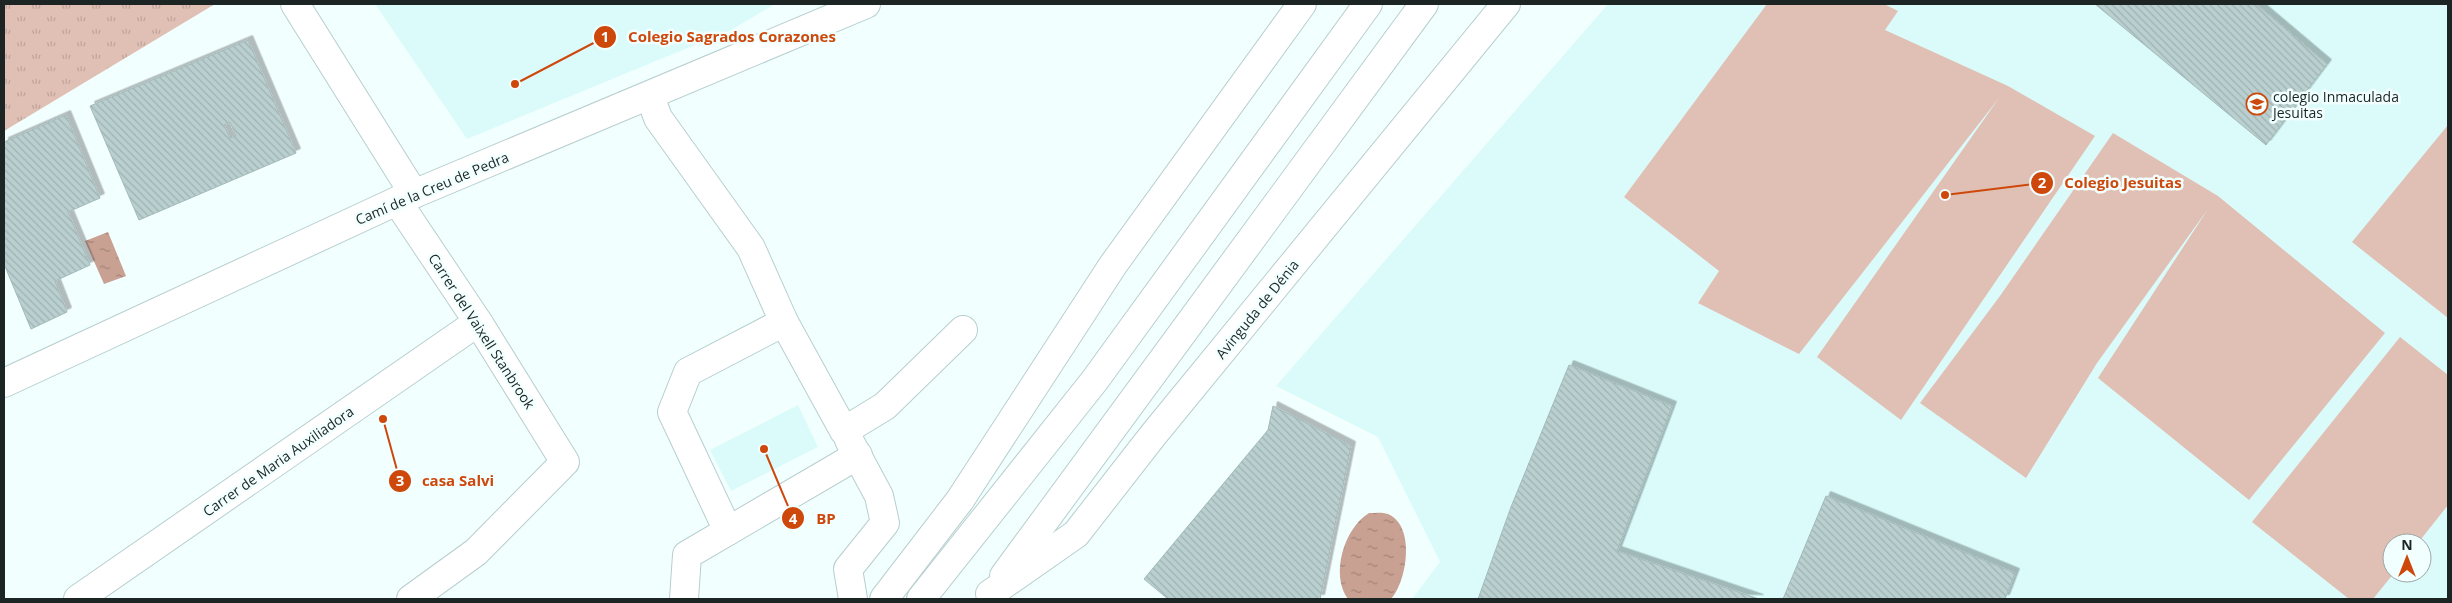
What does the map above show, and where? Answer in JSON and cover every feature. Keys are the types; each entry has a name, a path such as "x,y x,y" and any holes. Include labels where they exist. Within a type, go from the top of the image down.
{"main road":[{"name":"Carrer del Vaixell Stanbrook","path":"295,4 478,322 565,462 476,552 410,599"},
{"name":"Camí de la Creu de Pedra","path":"4,383 406,198 866,4"},
{"path":"884,599 960,500 1113,265 1302,4"},
{"path":"921,599 1100,372 1368,4"},
{"name":"Avinguda de Dénia","path":"989,597 1424,4"},
{"name":"Avinguda de Dénia","path":"989,597 1076,534 1154,434 1506,4"},
{"path":"650,96 658,118 751,248 784,322 879,496 885,523 848,569 853,599"},
{"name":"Carrer de Maria Auxiliadora","path":"78,599 478,322"},
{"path":"728,531 672,412 688,372 784,322"},
{"path":"844,430 885,406 963,330"},
{"path":"684,599 687,555 858,455"}],"shaded area":[{"path":"375,4 775,4 731,30 467,139"},
{"path":"1608,4 2448,4 2448,599 1412,599 1440,562 1378,437 1276,386"},
{"path":"798,405 818,447 731,491 710,450"}],"green space":[{"path":"4,4 215,4 4,131"},
{"path":"1767,4 1884,4 1898,11 1885,30 2008,86 2095,136 1901,420 1817,357 1999,98 1799,354 1698,303 1719,271 1624,197"},
{"path":"2448,125 2448,318 2352,242"},
{"path":"2113,133 2218,196 2385,333 2249,500 2098,378 2208,209 2097,363 2026,478 1920,403 2000,296"},
{"path":"2400,337 2448,375 2448,505 2426,533 2382,533 2382,583 2386,583 2373,599 2349,599 2252,522"}],"water":[{"path":"108,232 126,276 104,284 85,241"},
{"path":"1369,513 1388,514 1397,520 1403,530 1406,555 1404,568 1397,591 1391,599 1348,599 1340,578 1342,553 1347,540 1360,520"}],"building":[{"name":"colegio Inmaculada Jesuitas","path":"2095,4 2256,4 2327,64 2266,145"},
{"path":"248,40 296,153 139,220 90,106","holes":["230,122 236,136 230,138 224,125"]},
{"path":"66,115 100,198 68,212 90,265 55,281 67,312 31,329 4,264 4,142"},
{"path":"1569,365 1672,406 1617,551 1759,599 1478,599 1511,507"},
{"path":"1273,406 1351,446 1320,599 1168,599 1144,579 1268,430"},
{"path":"1826,496 2015,573 2005,599 1783,599"}],"place":[{"name":"Colegio Sagrados Corazones","path":"515,84"},
{"name":"colegio Inmaculada Jesuitas","path":"2257,104"},
{"name":"Colegio Jesuitas","path":"1945,195"},
{"name":"casa Salvi","path":"383,419"},
{"name":"BP","path":"764,449"}]}
